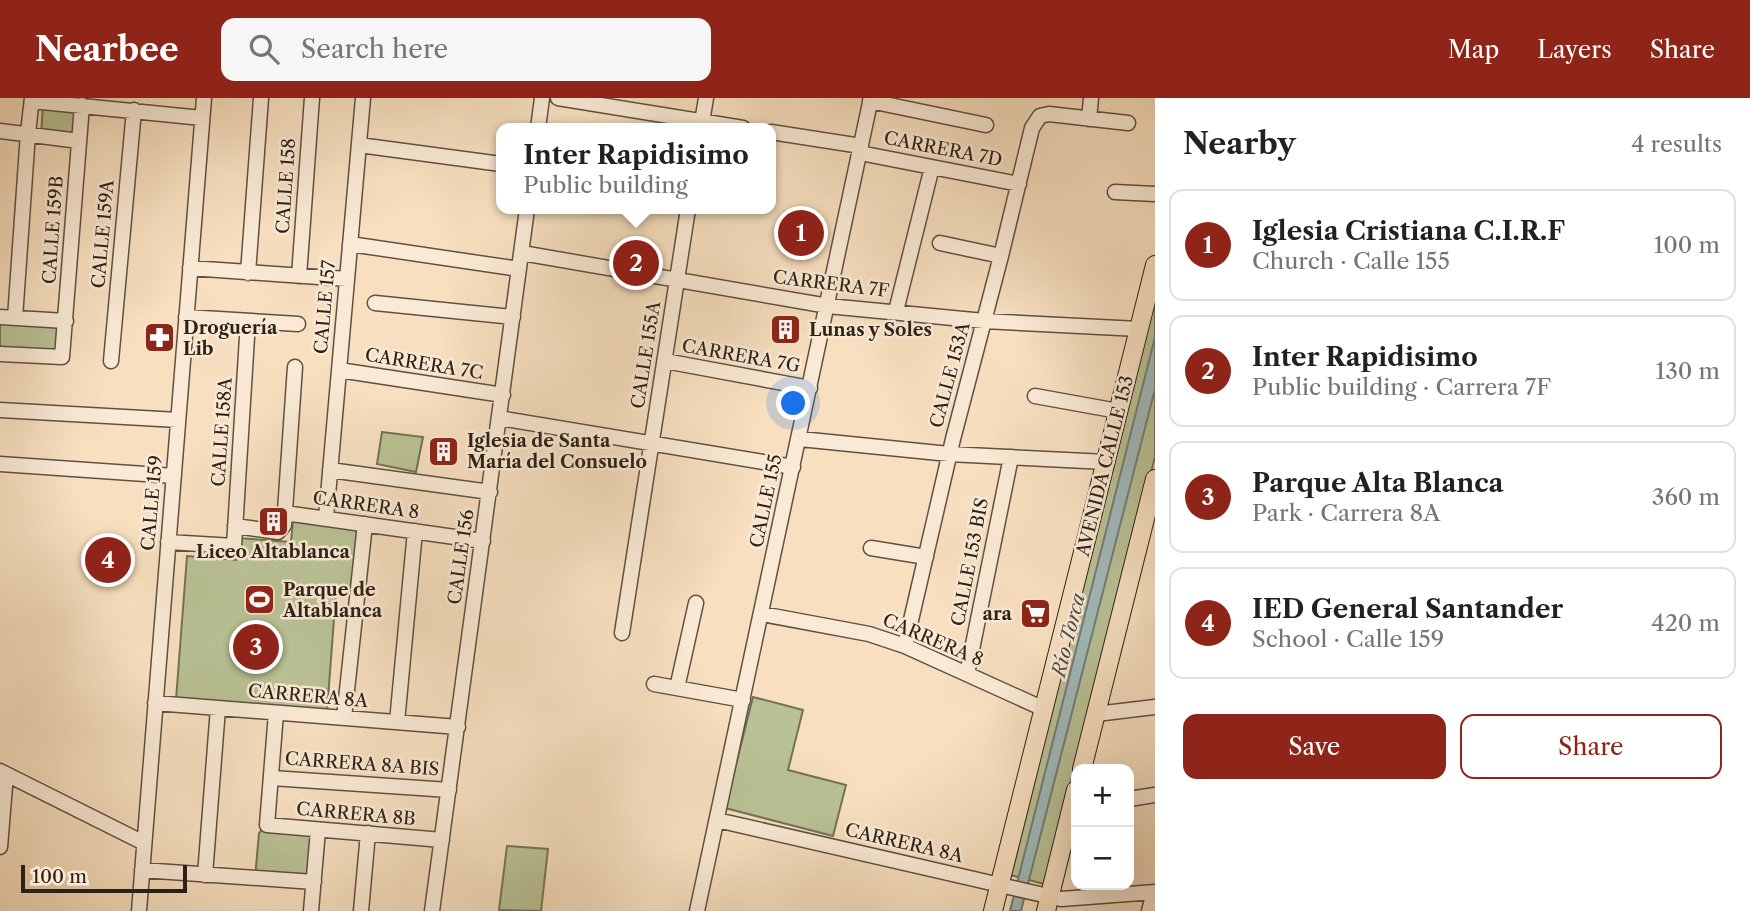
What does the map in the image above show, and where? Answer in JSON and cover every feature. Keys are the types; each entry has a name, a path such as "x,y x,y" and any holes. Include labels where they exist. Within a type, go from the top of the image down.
{"main road":[{"name":"AVENIDA CALLE 153","path":"993,911 1005,886 1044,709 1155,265"},
{"path":"1083,764 1150,519 1155,479"},
{"path":"1043,900 1054,878 1071,816"}],"street":[{"name":"CALLE 159","path":"139,911 204,98"},
{"path":"248,273 261,98"},
{"name":"CALLE 158","path":"299,276 312,98"},
{"name":"CALLE 157","path":"326,518 363,98"},
{"path":"539,123 542,98"},
{"path":"558,98 691,123"},
{"path":"702,123 706,98"},
{"path":"1091,98 1088,119 1128,123"},
{"path":"15,318 32,99 202,118"},
{"path":"871,99 986,125"},
{"name":"CALLE 155","path":"697,911 871,99"},
{"name":"CALLE 159B","path":"0,354 62,357 82,105"},
{"name":"CALLE 159A","path":"111,361 134,110"},
{"name":"CALLE 153A","path":"905,646 949,454 1032,128 1040,116 1049,114 1088,119"},
{"path":"0,131 79,141"},
{"name":"CARRERA 7D","path":"776,133 1019,184"},
{"path":"359,145 496,163"},
{"path":"896,311 932,167"},
{"path":"1115,192 1155,194"},
{"name":"CALLE 156","path":"432,911 526,214"},
{"name":"CALLE 155A","path":"622,633 687,214"},
{"path":"940,243 1001,256"},
{"path":"350,244 519,269"},
{"name":"CARRERA 7F","path":"522,253 828,306 984,321 1139,329"},
{"path":"190,268 347,279"},
{"path":"374,303 513,317"},
{"path":"0,317 66,321"},
{"path":"186,317 298,324"},
{"name":"CALLE 158A","path":"168,542 234,546 248,321"},
{"name":"CARRERA 7G","path":"665,361 810,388"},
{"path":"235,526 278,532 284,525 295,367"},
{"name":"CARRERA 7C","path":"339,370 502,395"},
{"path":"1035,396 1118,411"},
{"path":"0,410 178,420"},
{"path":"499,418 793,467"},
{"path":"800,439 949,454 1106,462"},
{"name":"CALLE 153 BIS","path":"967,674 1011,457"},
{"path":"0,464 174,476"},
{"path":"330,470 490,492"},
{"name":"CARRERA 8","path":"285,513 483,541"},
{"path":"344,718 365,524"},
{"path":"397,722 415,531"},
{"path":"871,548 926,557"},
{"path":"677,688 696,603"},
{"name":"CARRERA 8","path":"762,614 869,634 905,646 1044,709"},
{"path":"654,684 743,699"},
{"name":"CARRERA 8A","path":"155,703 458,727"},
{"path":"1096,714 1155,707"},
{"path":"205,874 218,708"},
{"path":"272,778 276,713"},
{"path":"0,847 3,773 144,843"},
{"name":"CARRERA 8A BIS","path":"272,778 449,790"},
{"name":"CARRERA 8B","path":"272,778 267,825 442,841"},
{"path":"1134,798 1155,795"},
{"name":"CARRERA 8A","path":"717,820 1005,886 1043,900 1154,892"},
{"path":"311,911 318,830"},
{"path":"361,911 368,833"},
{"path":"142,870 314,882"},
{"path":"1054,878 1066,892 1083,899"},
{"path":"1149,911 1154,892"}],"green space":[{"path":"43,104 78,106 76,137 41,135"},
{"path":"1155,294 1155,457 1075,764 1071,764 1071,780 1044,884 1007,874"},
{"path":"0,321 58,324 57,354 0,354"},
{"path":"382,432 423,437 416,472 377,464"},
{"path":"293,520 360,525 355,593 336,592 327,712 176,700 187,556 236,560 238,538 291,542"},
{"path":"753,697 803,710 788,770 846,785 833,836 725,808"},
{"path":"267,825 318,830 314,882 255,878 259,833"},
{"path":"507,846 548,849 541,911 499,910"}],"water":[{"path":"1155,337 1155,389 1021,911 1010,911"}],"place":[{"name":"Iglesia Cristiana C.I.R.F","path":"801,233"},
{"name":"Inter Rapidisimo","path":"636,263"},
{"name":"Lunas y Soles","path":"786,330"},
{"name":"Droguería Lib","path":"160,338"},
{"name":"Iglesia de Santa María del Consuelo","path":"444,451"},
{"name":"Liceo Altablanca","path":"273,522"},
{"name":"IED General Santander","path":"108,560"},
{"name":"Parque de Altablanca","path":"260,600"},
{"name":"ara","path":"1035,614"},
{"name":"Parque Alta Blanca","path":"256,647"}],"water label":[{"name":"Río Torca","path":"1068,635"}]}
